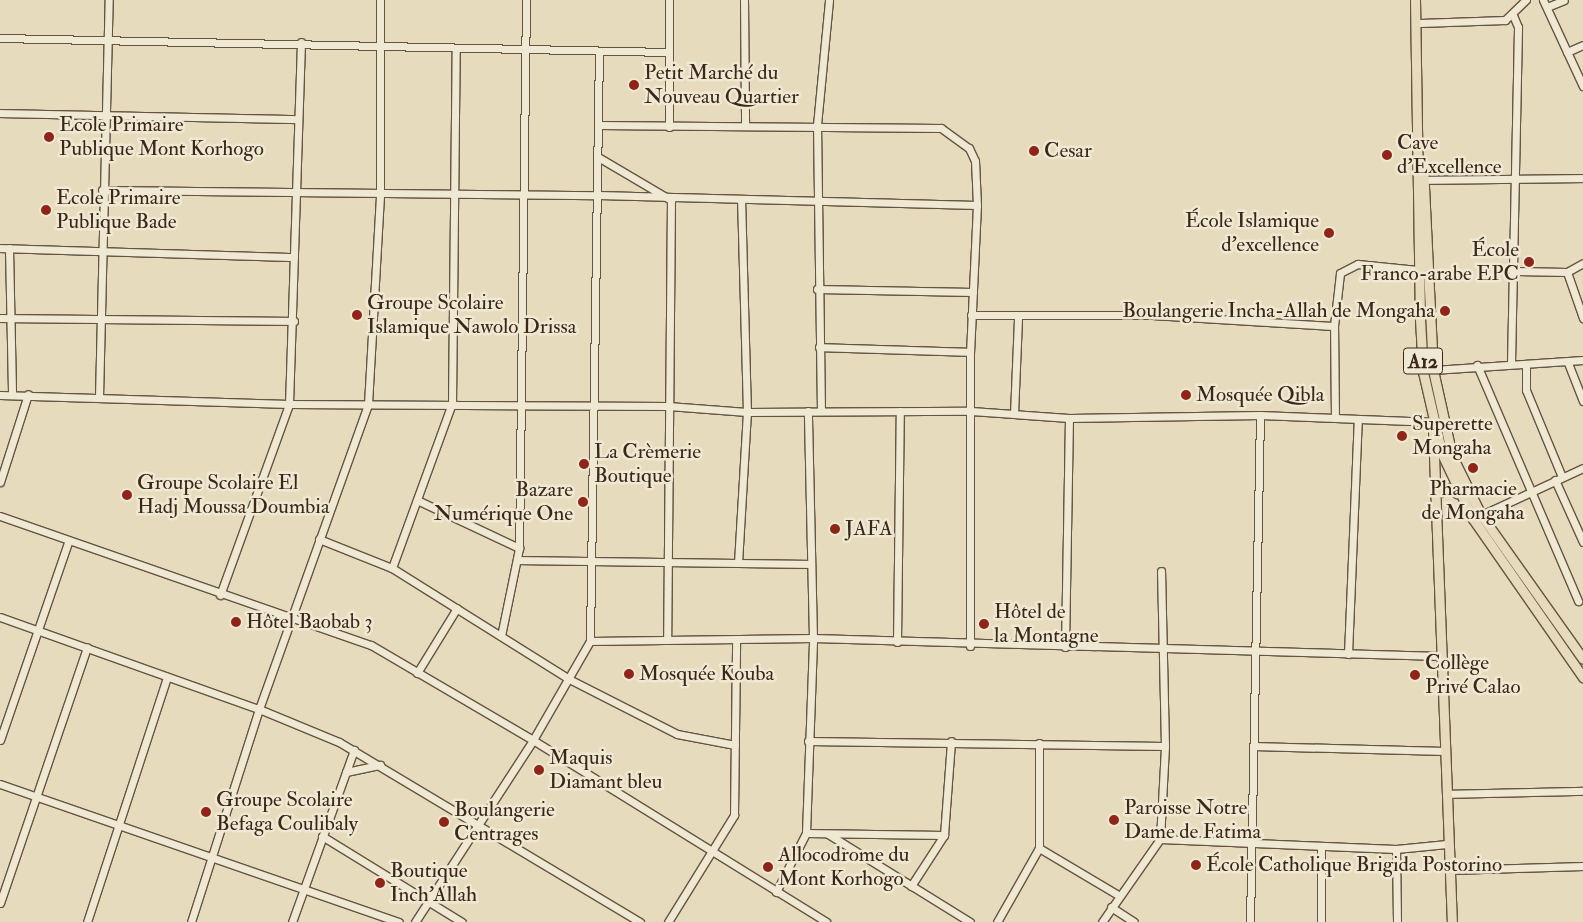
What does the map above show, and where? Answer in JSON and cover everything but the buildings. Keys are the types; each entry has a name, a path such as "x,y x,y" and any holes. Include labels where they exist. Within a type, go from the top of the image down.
{"main road":[{"name":"A12","path":"1417,0 1420,23 1421,180 1418,270 1423,372 1457,493 1583,659"},
{"name":"A12","path":"1417,0 1421,180 1438,421 1435,494 1447,844 1452,922"},
{"name":"A12","path":"1438,421 1477,517 1583,678"},
{"path":"1435,494 1450,488 1457,493"}],"street":[{"path":"99,397 102,190 109,0"},
{"path":"191,922 259,709 293,620 319,539 368,404 380,192 380,0"},
{"path":"501,636 519,548 520,404 526,194 526,0"},
{"path":"669,0 669,127"},
{"path":"744,0 746,126"},
{"path":"821,411 817,290 818,125 829,0"},
{"path":"1420,23 1505,20 1513,15 1526,0"},
{"path":"1564,0 1545,4 1583,86"},
{"path":"1511,363 1516,271 1515,177 1518,27 1513,15"},
{"path":"0,38 301,42 379,46 669,52"},
{"path":"220,595 289,404 294,321 294,257 301,42"},
{"path":"1567,52 1583,45"},
{"path":"392,568 452,403 456,48"},
{"path":"415,922 533,740 590,641 596,405 599,51"},
{"path":"0,113 104,117 298,119"},
{"path":"598,125 669,127 818,125 941,128 969,148 975,161 977,205 970,352 970,646"},
{"path":"598,157 671,200"},
{"path":"1421,180 1515,177 1583,178"},
{"path":"102,190 598,195 671,200 819,200 977,205"},
{"path":"667,640 671,200"},
{"path":"738,563 747,412 742,200"},
{"path":"0,248 294,257"},
{"path":"9,248 12,394"},
{"path":"1516,271 1567,272 1583,263"},
{"path":"1335,418 1334,326 1336,285 1347,267 1418,270"},
{"path":"1567,272 1583,318"},
{"path":"817,290 973,292"},
{"path":"972,315 1018,317 1152,315 1334,326"},
{"path":"1014,414 1018,317"},
{"path":"0,318 294,321"},
{"path":"819,347 970,352"},
{"path":"1433,370 1477,364 1568,363 1583,360"},
{"path":"1568,363 1583,401"},
{"path":"1477,364 1528,491 1578,601"},
{"path":"1526,364 1526,390 1562,477"},
{"path":"0,395 28,394 289,404 452,403 668,406 747,412 971,411 1069,418 1260,415 1438,421"},
{"path":"0,482 28,394"},
{"path":"776,892 806,833 813,638 809,564 808,411"},
{"path":"897,642 900,411"},
{"path":"1250,922 1260,415"},
{"path":"1065,647 1069,418"},
{"path":"1348,654 1358,419"},
{"path":"1477,517 1528,491 1583,468"},
{"path":"1555,480 1583,542"},
{"path":"417,500 519,548"},
{"path":"0,516 68,542 293,620 348,635 533,740 826,922"},
{"path":"319,539 392,568 570,678 676,734 735,745"},
{"path":"0,740 40,631 68,542"},
{"path":"518,560 668,564 809,564"},
{"path":"1102,922 1118,895 1160,839 1165,746 1161,571"},
{"path":"417,673 458,608"},
{"path":"0,617 259,709 354,750 479,822 640,922"},
{"path":"590,641 813,638 970,646 1441,656"},
{"path":"668,922 734,815 736,639"},
{"path":"0,903 87,647"},
{"path":"87,922 168,677"},
{"path":"808,741 1165,746"},
{"path":"911,886 944,835 951,742"},
{"path":"997,922 1039,848 1039,743"},
{"path":"1253,746 1445,751"},
{"path":"292,922 354,750"},
{"path":"346,772 380,764"},
{"path":"0,784 35,798 303,891 399,922"},
{"path":"1446,794 1583,791"},
{"path":"806,833 944,835"},
{"path":"828,834 970,922"},
{"path":"322,836 462,922"},
{"path":"1160,839 1396,849 1447,844"},
{"path":"1321,846 1321,922"},
{"path":"1039,848 1118,895"},
{"path":"1396,849 1396,922"},
{"path":"1450,870 1583,866"},
{"path":"1111,907 1134,922"}],"place":[{"name":"Petit Marché du Nouveau Quartier","path":"634,85"},
{"name":"Ecole Primaire Publique Mont Korhogo","path":"49,137"},
{"name":"Cesar","path":"1034,151"},
{"name":"Cave d'Excellence","path":"1387,155"},
{"name":"Ecole Primaire Publique Bade","path":"46,210"},
{"name":"École Islamique d'excellence","path":"1329,233"},
{"name":"École Franco-arabe EPC","path":"1529,262"},
{"name":"Boulangerie Incha-Allah de Mongaha","path":"1445,311"},
{"name":"Groupe Scolaire Islamique Nawolo Drissa","path":"357,315"},
{"name":"Mosquée Qibla","path":"1186,395"},
{"name":"Superette Mongaha","path":"1402,436"},
{"name":"La Crèmerie Boutique","path":"584,464"},
{"name":"Pharmacie de Mongaha","path":"1473,468"},
{"name":"Groupe Scolaire El Hadj Moussa Doumbia","path":"127,495"},
{"name":"Bazare Numérique One","path":"583,502"},
{"name":"JAFA","path":"835,529"},
{"name":"Hôtel Baobab 3","path":"236,622"},
{"name":"Hôtel de la Montagne","path":"984,624"},
{"name":"Mosquée Kouba","path":"629,674"},
{"name":"Collège Privé Calao","path":"1415,675"},
{"name":"Maquis Diamant bleu","path":"539,770"},
{"name":"Groupe Scolaire Befaga Coulibaly","path":"206,812"},
{"name":"Paroisse Notre Dame de Fatima","path":"1114,820"},
{"name":"Boulangerie Centrages","path":"444,822"},
{"name":"École Catholique Brigida Postorino","path":"1196,865"},
{"name":"Allocodrome du Mont Korhogo","path":"768,867"},
{"name":"Boutique Inch'Allah","path":"380,883"}]}
